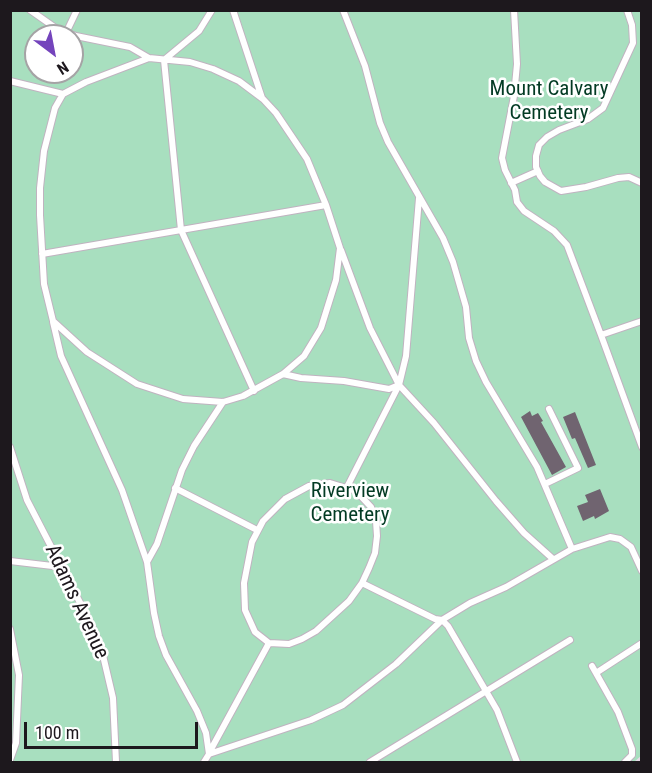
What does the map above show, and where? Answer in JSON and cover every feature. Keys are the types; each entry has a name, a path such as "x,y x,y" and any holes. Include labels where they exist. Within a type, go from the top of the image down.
{"lane":[{"path":"30,10 48,24"},
{"path":"70,24 77,10"},
{"path":"164,60 199,31 212,10"},
{"path":"234,10 263,99"},
{"path":"343,10 365,66 380,123 388,142 443,238 457,273 466,307 469,338 476,361 486,382 527,448 572,549"},
{"path":"514,10 517,64 514,96 502,158 505,170 517,202 524,211 554,231 567,245 642,447"},
{"path":"627,10 632,25 633,43 603,108 588,119 547,137 540,145 536,156 538,171 545,182 561,191 618,178 629,177 642,183"},
{"path":"84,37 130,47 149,58 190,62 213,69 239,81 263,99 276,113 302,151 326,205 370,328 399,385 434,423 524,533 553,559"},
{"path":"149,58 86,82 63,94 55,108 44,151 40,197 44,284 60,357 113,467 147,562 159,636 176,675 197,711 206,733 209,754"},
{"path":"164,60 181,230 254,391"},
{"path":"10,81 63,94"},
{"path":"511,183 538,171"},
{"path":"347,487 399,385 407,344 420,197"},
{"path":"42,254 326,205"},
{"path":"52,321 87,352 137,384 183,399 232,401 283,374 304,356 321,328 336,279 340,248"},
{"path":"602,335 642,321"},
{"path":"283,374 389,389 399,385"},
{"path":"147,562 157,544 175,488 194,446 223,402"},
{"path":"545,484 578,468 549,409"},
{"name":"Adams Avenue","path":"10,447 25,494 91,624 102,653 113,698 116,762"},
{"path":"322,483 347,487 356,491 367,501 374,513 377,528 375,553 362,583 349,601 316,631 289,644 269,643 252,627 244,603 244,583 252,542 257,530 273,511 297,492 322,483"},
{"path":"175,488 257,530"},
{"path":"209,754 311,720 343,705 396,664 442,620 572,549 610,537 620,539 631,547 641,567"},
{"path":"10,561 61,567"},
{"path":"362,583 435,619 442,620 448,626 487,690 504,725 517,762"},
{"path":"10,629 19,675 16,743 10,760"},
{"path":"370,762 570,640"},
{"path":"204,762 269,643"},
{"path":"596,673 642,644"},
{"path":"592,666 618,712 632,749 632,755 625,762"},
{"path":"10,738 16,743"}],"green space":[{"name":"Riverview Cemetery","path":"10,11 641,11 642,755 634,762 11,762"}],"building":[{"path":"530,411 532,416 538,413 566,467 552,475 521,417"},
{"path":"575,412 596,465 588,468 563,417"},
{"path":"600,489 609,511 595,519 594,516 583,521 577,506 588,502 585,495"}],"park label":[{"name":"Mount Calvary Cemetery","path":"549,102"}]}
